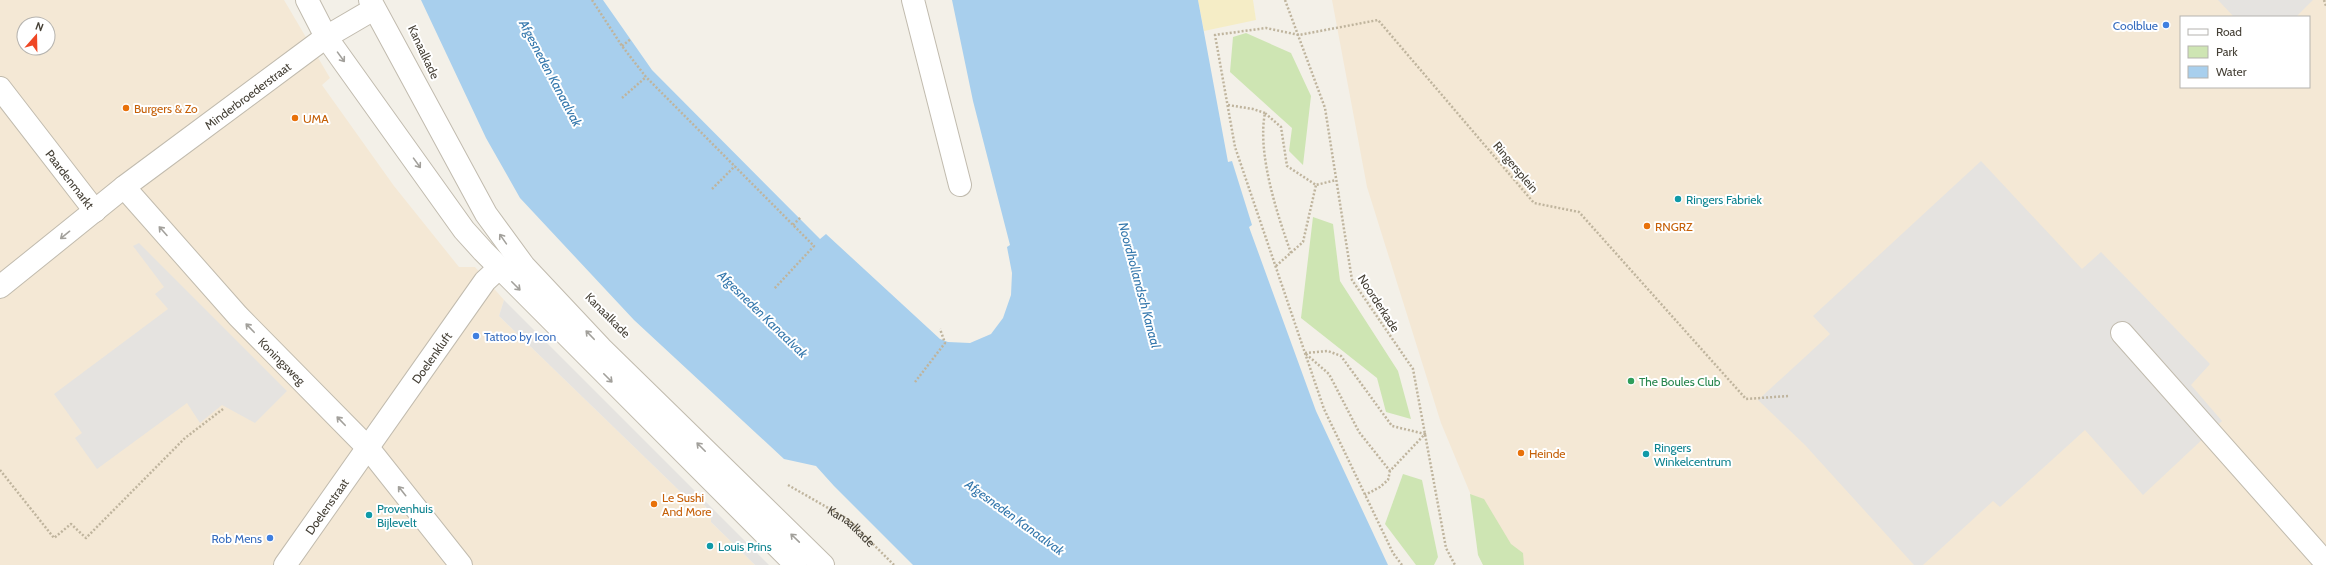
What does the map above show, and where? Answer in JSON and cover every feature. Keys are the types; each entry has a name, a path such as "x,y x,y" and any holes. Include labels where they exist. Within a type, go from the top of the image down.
{"street":[{"path":"307,0 326,37 464,230 498,269 796,565"},
{"path":"913,0 960,185"},
{"name":"Minderbroederstraat","path":"124,188 372,4"},
{"name":"Kanaalkade","path":"372,4 486,214 524,266 612,359 822,565"},
{"name":"Paardenmarkt","path":"0,88 96,211 0,287"},
{"path":"96,211 124,188"},
{"name":"Koningsweg","path":"124,188 238,316 369,449 461,565"},
{"name":"Doelenkluft","path":"369,449 484,280 498,269"},
{"path":"2122,333 2326,563"},
{"name":"Doelenstraat","path":"285,565 369,449"}],"path":[{"path":"592,0 622,46 646,77 814,246 774,289"},
{"name":"Noorderkade","path":"1285,0 1325,108 1352,280 1413,369 1446,548 1454,565"},
{"path":"2324,0 2326,6"},
{"name":"Ringersplein","path":"1299,35 1378,20 1534,203 1579,212 1746,399 1788,396"},
{"path":"1299,35 1266,28 1215,35 1235,147 1324,409 1393,553 1402,565"},
{"path":"622,46 632,39"},
{"path":"622,98 646,77"},
{"path":"1228,104 1265,113 1281,127 1287,166 1316,185 1336,180"},
{"path":"1265,113 1262,129 1266,164 1291,253"},
{"path":"712,189 735,166"},
{"path":"1276,266 1302,242 1316,185"},
{"path":"793,225 801,217"},
{"path":"915,382 945,343 940,329"},
{"path":"1305,353 1328,351 1341,356 1392,426 1425,434 1390,472 1388,480 1380,487 1365,495"},
{"path":"1305,353 1329,374 1359,432 1390,472"},
{"path":"0,470 54,538 72,524 86,538 185,438 223,408"},
{"name":"Kanaalkade","path":"782,482 849,520 894,565"}],"shaded area":[{"path":"0,0 284,0 330,78 322,85 394,186 459,267 475,267 504,300 499,316 689,500 700,501 711,512 711,522 755,565 0,565"},
{"path":"1332,0 2326,0 2326,565 1500,565 1441,423 1367,187"},
{"path":"2218,0 2313,0 2297,16 2233,16"},
{"path":"1981,161 2082,269 2101,252 2210,364 2191,385 2222,421 2143,495 2085,430 2000,507 1993,501 1923,565 1914,565 1805,445 1758,400 1830,334 1813,316"},
{"path":"139,243 287,391 255,423 222,405 200,423 187,403 97,469 75,438 82,433 54,394 168,309 155,294 164,287 133,246"},
{"path":"504,300 769,565 755,565 711,522 711,512 700,501 689,500 499,316"}],"green space":[{"path":"1246,33 1291,53 1311,96 1303,165 1289,151 1292,128 1230,72 1233,37"},
{"path":"1313,217 1333,224 1340,281 1398,371 1411,419 1386,412 1377,378 1301,318"},
{"path":"1403,474 1422,480 1438,557 1434,565 1416,565 1385,524"},
{"path":"1470,494 1484,499 1511,544 1523,553 1524,565 1483,565 1478,555"}],"sand":[{"path":"1198,0 1253,0 1256,20 1204,31"}],"water":[{"path":"421,0 603,0 652,70 820,239 826,234 940,339 948,342 970,343 991,334 1003,318 1011,295 1012,273 1007,247 1010,245 973,101 952,0 1198,0 1228,162 1232,161 1252,225 1249,227 1316,411 1388,565 913,565 816,466 784,459 634,320 520,198 486,138"}],"place":[{"name":"Coolblue","path":"2166,25"},
{"name":"Burgers & Zo","path":"126,108"},
{"name":"UMA","path":"295,118"},
{"name":"Ringers Fabriek","path":"1678,199"},
{"name":"RNGRZ","path":"1647,226"},
{"name":"Tattoo by Icon","path":"476,336"},
{"name":"The Boules Club","path":"1631,381"},
{"name":"Heinde","path":"1521,453"},
{"name":"Ringers Winkelcentrum","path":"1646,454"},
{"name":"Le Sushi And More","path":"654,504"},
{"name":"Provenhuis Bijlevelt","path":"369,515"},
{"name":"Rob Mens","path":"270,538"},
{"name":"Louis Prins","path":"710,546"}],"water label":[{"name":"Afgesneden Kanaalvak","path":"551,73"},
{"name":"Noordhollandsch Kanaal","path":"1140,285"},
{"name":"Afgesneden Kanaalvak","path":"763,314"},
{"name":"Afgesneden Kanaalvak","path":"1015,517"}]}
